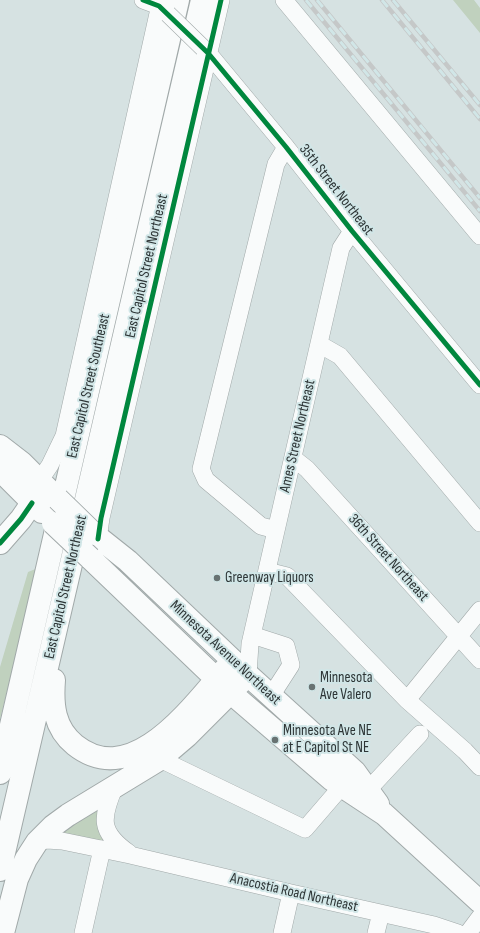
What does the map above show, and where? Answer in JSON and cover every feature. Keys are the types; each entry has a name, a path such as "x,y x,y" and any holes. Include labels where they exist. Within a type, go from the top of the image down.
{"main road":[{"name":"East Capitol Street Northeast","path":"0,870 202,0"},
{"name":"East Capitol Street Southeast","path":"0,773 166,5"},
{"name":"Minnesota Avenue Northeast","path":"0,446 40,480 58,498 94,544 224,686 331,779 384,814 480,902"},
{"name":"Minnesota Avenue Northeast","path":"0,470 53,523 128,561 241,668 355,772 384,814"},
{"path":"0,543 32,503 40,480"},
{"path":"69,574 58,635 53,711 57,723 65,734 80,749 106,758 120,757 134,753 163,736 224,686"},
{"path":"3,933 17,879 26,859 37,842 53,826 160,759 187,736 224,686 241,668"},
{"path":"0,763 8,740"}],"street":[{"path":"143,0 166,5"},
{"name":"East Capitol Street Northeast","path":"94,544 105,502 206,50 221,0"},
{"path":"284,0 480,236"},
{"name":"35th Street Northeast","path":"166,5 206,50 286,147 352,231 480,385"},
{"name":"East Capitol Street Southeast","path":"40,480 50,465 64,436 166,5"},
{"path":"276,530 261,526 206,480 202,469 276,164 286,147"},
{"name":"Ames Street Northeast","path":"241,668 251,639 341,248 352,231"},
{"path":"319,344 340,356 480,523"},
{"name":"36th Street Northeast","path":"293,458 307,468 480,660"},
{"path":"267,571 287,576 407,700 480,767"},
{"path":"407,700 480,610"},
{"path":"251,639 286,646 291,665 272,696"},
{"path":"368,790 420,734"},
{"path":"160,759 305,830 342,786"},
{"name":"Anacostia Road Northeast","path":"115,786 106,807 105,820 108,834 118,846 130,855"},
{"name":"Anacostia Road Northeast","path":"37,842 47,840 62,841 130,855 291,894 434,925 458,933"},
{"path":"83,933 102,849"},
{"path":"282,933 291,894"},
{"path":"376,933 380,913"},
{"path":"468,933 480,917"}],"green space":[{"path":"453,0 474,0 480,8 480,33"},
{"path":"38,568 0,719 0,667 28,572"},
{"path":"98,807 97,817 106,842 61,834 61,832"}],"railway":[{"path":"306,0 480,211"},
{"path":"317,0 480,198"},
{"path":"382,0 480,119"},
{"path":"393,0 480,105"}],"cycle path":[{"path":"143,0 159,6 208,53 286,147 352,231 480,385"},
{"path":"98,539 101,518 221,0"},
{"path":"0,543 21,519 32,503"}],"place":[{"name":"Greenway Liquors","path":"217,578"},
{"name":"Minnesota Ave Valero","path":"312,687"},
{"name":"Minnesota Ave NE at E Capitol St NE","path":"275,740"}]}
